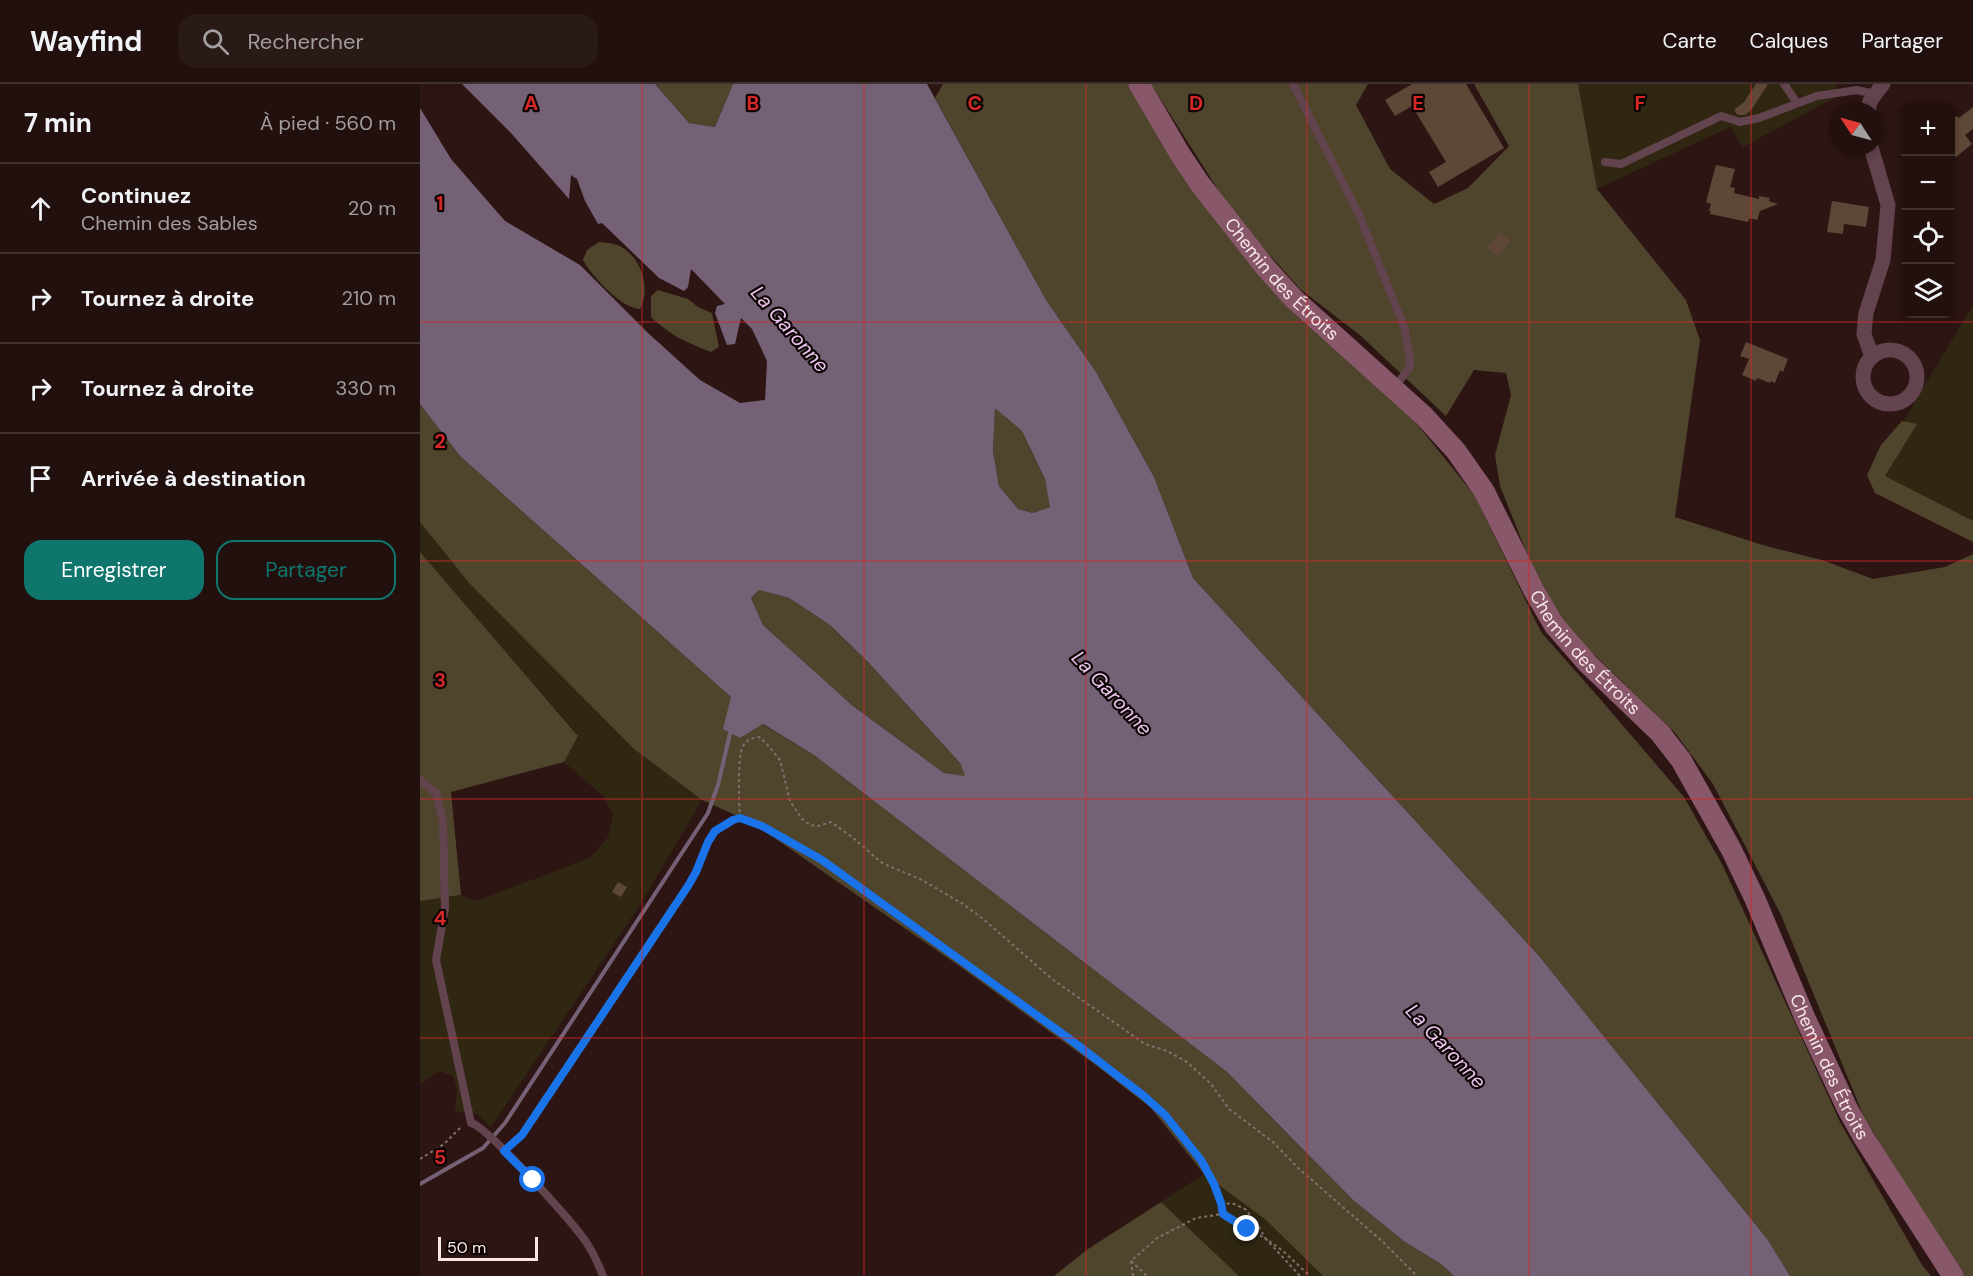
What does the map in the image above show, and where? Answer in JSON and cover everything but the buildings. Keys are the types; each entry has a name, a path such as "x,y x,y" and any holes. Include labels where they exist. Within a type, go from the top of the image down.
{"main road":[{"name":"Chemin des Étroits","path":"1139,84 1180,154 1200,183 1266,268 1293,298 1394,388 1436,428 1456,451 1484,491 1534,591 1554,625 1588,664 1660,733 1690,774 1755,899 1805,1018 1847,1108 1953,1276"}],"street":[{"path":"1870,102 1879,89"},
{"path":"1872,357 1864,334 1866,313 1883,260 1888,205 1874,156"}],"lane":[{"path":"1293,84 1360,217 1405,329 1410,367 1394,388"},
{"path":"1784,84 1797,103"},
{"path":"1605,162 1621,164 1721,116 1740,122 1759,118 1817,96 1879,89"},
{"path":"420,780 436,793 443,822 445,908 436,960 471,1123 476,1124 489,1135 533,1180 584,1239 603,1276"}],"path":[{"path":"740,818 741,752 743,744 751,738 759,737 780,760 790,801 802,819 810,825 818,826 831,822 882,862 922,880 963,904 1052,979 1144,1044 1167,1051 1187,1062 1211,1084 1229,1109 1273,1142 1297,1167 1417,1276"},
{"path":"504,1151 522,1135 681,896 696,872 715,831 740,818 762,826 839,871 1144,1096 1165,1115 1201,1160 1214,1184 1223,1214"},
{"path":"420,1160 444,1144 464,1125 471,1123"},
{"path":"1221,1203 1234,1204 1245,1209 1257,1223 1265,1238 1300,1276"},
{"path":"1131,1261 1157,1238 1196,1218 1223,1214 1265,1238 1310,1276"},
{"path":"1131,1261 1133,1276"},
{"path":"1131,1261 1148,1276"}],"shaded area":[{"path":"655,84 733,84 715,127 689,123"},
{"path":"943,84 1129,84 1185,179 1417,424 1475,496 1541,632 1684,797 1723,866 1841,1124 1922,1265 1931,1276 1790,1276 1768,1240 1539,956 1193,578 1154,477 1096,372 1046,300 935,98"},
{"path":"1151,84 1368,84 1356,105 1390,169 1434,204 1468,188 1509,146 1474,84 1578,84 1597,189 1686,300 1700,340 1675,517 1766,546 1822,560 1873,579 1945,567 1973,554 1973,1276 1963,1276 1955,1266 1864,1117 1781,915 1713,784 1676,734 1577,638 1543,594 1500,486 1495,455 1511,395 1506,373 1474,370 1446,416 1361,336 1300,289 1234,215"},
{"path":"1578,84 1836,84 1836,97 1743,147 1730,127 1597,189"},
{"path":"599,242 620,246 630,253 640,267 645,293 640,309 633,308 616,297 600,282 583,260 587,250"},
{"path":"658,290 688,299 698,307 712,313 719,347 711,352 679,338 658,324 651,317 651,296"},
{"path":"1973,305 1973,522 1875,478 1911,408"},
{"path":"420,404 460,456 731,697 740,738 762,724 814,755 1227,1072 1353,1200 1405,1242 1441,1264 1454,1276 1323,1276 1266,1220 1204,1174 1151,1108 1097,1066 962,968 753,823 702,800 634,749 469,583 420,522"},
{"path":"995,407 1022,431 1045,479 1051,507 1033,513 1018,509 999,486 993,451"},
{"path":"1902,421 1917,424 1885,476 1973,521 1973,542 1875,493 1867,475 1881,445"},
{"path":"420,522 469,583 634,749 702,800 642,902 491,1127 476,1113 455,1112 457,1089 453,1076 439,1071 420,1084 420,901 461,895 476,901 590,858 608,837 613,815 604,797 564,762 578,735 420,552"},
{"path":"420,552 578,736 564,762 451,792 461,895 420,901"},
{"path":"759,590 789,598 830,625 869,663 960,763 966,777 944,773 853,706 763,625 751,598"},
{"path":"1204,1174 1266,1220 1323,1276 1239,1276 1161,1202"},
{"path":"1161,1202 1239,1276 1054,1276 1088,1249"}],"water":[{"name":"La Garonne","path":"462,84 655,84 689,123 715,127 733,84 927,84 1046,300 1096,372 1154,477 1193,578 1539,956 1768,1240 1790,1276 1454,1276 1441,1264 1405,1242 1353,1200 1227,1072 814,755 763,724 740,738 723,729 731,697 460,456 420,404 420,108 451,159 505,221 580,265 648,333 700,380 740,403 765,400 767,361 752,329 741,318 735,344 727,345 715,313 717,306 725,304 691,269 688,287 684,291 659,278 602,223 598,224 585,201 577,179 571,175 569,199 511,133","holes":["995,408 1022,431 1045,479 1050,507 1033,513 1018,509 999,486 993,451","759,590 789,598 830,625 869,663 960,763 965,776 944,773 853,706 763,625 751,598"]}],"waterway":[{"path":"420,1184 483,1148 505,1123 708,813 718,785 731,729"}],"route":[{"path":"533,1180 504,1151 522,1135 688,886 715,831 740,818 762,826 839,871 1144,1096 1165,1115 1201,1160 1214,1184 1223,1214 1247,1229"}]}
